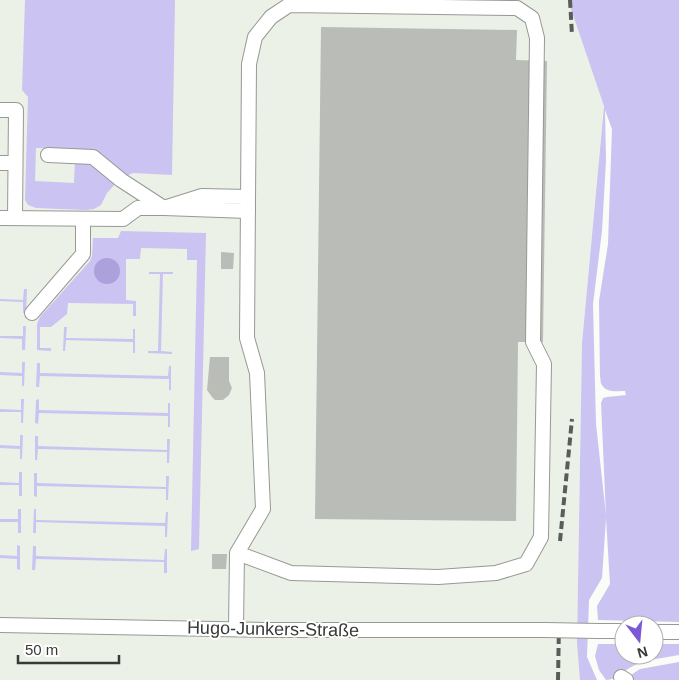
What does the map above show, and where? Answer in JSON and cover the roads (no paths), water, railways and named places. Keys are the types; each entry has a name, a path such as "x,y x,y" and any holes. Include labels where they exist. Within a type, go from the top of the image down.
{"street":[{"path":"236,629 237,553 263,509 257,373 247,338 249,64 255,37 271,17 289,5 517,8 532,18 538,38 533,342 544,364 541,537 526,564 496,573 438,577 291,573 237,553"},
{"path":"0,110 16,110 15,218"},
{"path":"48,155 93,157 121,180 164,208"},
{"path":"0,162 15,163"},
{"path":"0,218 122,220 138,208 248,204"},
{"path":"32,312 83,254 84,219"},
{"name":"Hugo-Junkers-Straße","path":"0,625 236,629 614,631"},
{"path":"664,632 679,632"}],"railway":[{"path":"570,0 572,35"},
{"path":"560,541 572,419"},
{"path":"558,680 559,623"}]}
